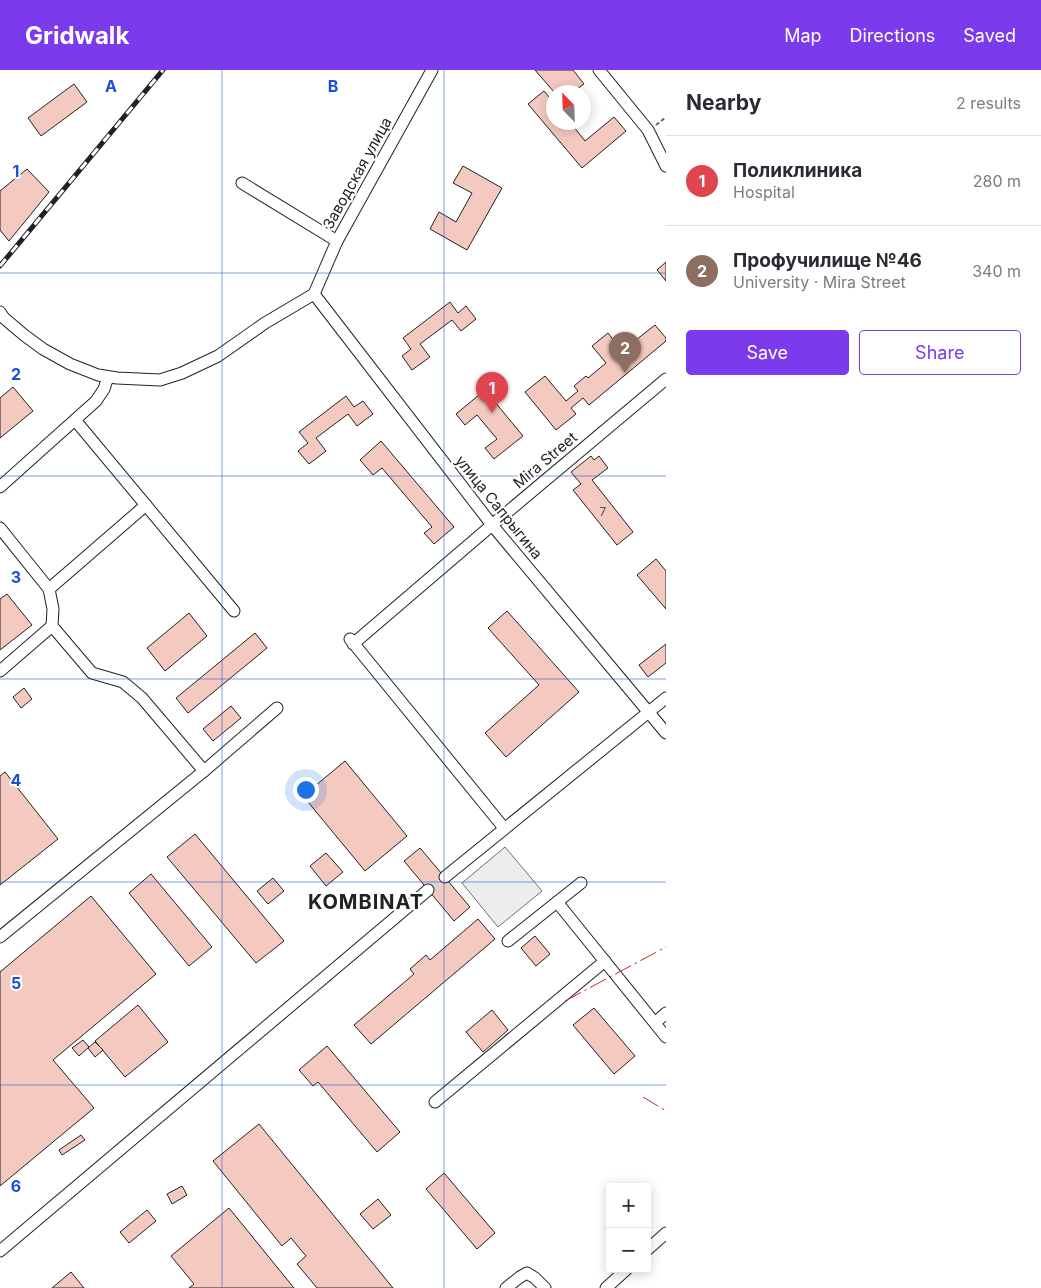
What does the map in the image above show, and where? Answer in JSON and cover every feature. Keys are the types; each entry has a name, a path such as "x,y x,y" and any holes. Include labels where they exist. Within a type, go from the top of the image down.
{"street":[{"name":"Заводская улица","path":"314,294 337,241 432,70"},
{"path":"600,70 648,130 666,166"},
{"path":"242,182 337,241"},
{"path":"0,312 4,318 24,335 43,349 70,364 108,377 160,380 182,373 218,356 265,323 314,294"},
{"name":"улица Сапрыгина","path":"314,294 492,524 666,733"},
{"path":"0,487 96,401 104,389 108,377"},
{"name":"Mira Street","path":"504,828 351,641 666,378"},
{"path":"75,420 234,611"},
{"path":"50,589 146,505"},
{"path":"0,528 50,589 53,609 52,626 92,673 123,682 142,698 204,771"},
{"path":"0,671 52,626"},
{"path":"444,876 666,698"},
{"path":"0,937 204,771 277,708"},
{"path":"508,941 581,883"},
{"path":"0,1251 428,890"},
{"path":"557,902 666,1036"},
{"path":"435,1102 605,961"},
{"path":"655,1023 666,1014"},
{"path":"651,1246 666,1233"},
{"path":"506,1288 527,1273 535,1278 544,1288"},
{"path":"606,1288 623,1273"}],"shaded area":[{"path":"505,847 542,891 498,927 462,883"}],"building":[{"path":"535,70 573,70 584,84 583,85 548,85"},
{"path":"74,84 87,102 41,136 28,118"},
{"path":"544,91 546,93 546,125 528,104"},
{"path":"614,117 626,131 582,168 550,130 576,130 585,141"},
{"path":"463,166 502,188 467,250 430,229 439,212 456,222 472,193 453,183"},
{"path":"27,169 49,192 9,241 0,230 0,191"},
{"path":"666,262 666,281 657,270"},
{"path":"450,302 458,313 466,306 476,319 461,331 452,320 420,344 430,357 412,370 402,356 411,349 403,338"},
{"path":"655,325 666,338 666,341 589,405 583,398 571,408 576,414 556,430 525,392 545,376 566,401 578,391 574,386 586,376 588,378 606,363 592,346 608,333 622,351"},
{"path":"13,387 33,411 0,438 0,398"},
{"path":"485,390 523,436 494,459 485,448 497,439 477,415 465,425 456,414"},
{"path":"346,396 354,407 363,401 373,414 357,426 348,414 316,438 326,451 309,464 298,451 308,443 299,432"},
{"path":"381,441 454,527 434,544 424,533 432,527 382,468 373,475 360,460"},
{"path":"591,456 594,460 599,456 608,468 592,480 633,532 617,545 573,490 581,484 571,472"},
{"path":"656,559 666,571 666,609 637,575"},
{"path":"7,594 32,625 0,650 0,599"},
{"path":"507,611 579,692 506,757 485,733 539,685 488,628"},
{"path":"189,613 207,636 165,671 147,648"},
{"path":"255,633 267,648 188,713 176,698"},
{"path":"666,644 666,663 648,677 639,665"},
{"path":"24,688 32,699 21,708 13,697"},
{"path":"231,706 241,718 213,741 203,729"},
{"path":"345,761 407,836 365,871 303,796"},
{"path":"5,772 58,839 0,885 0,776"},
{"path":"195,834 284,941 256,963 167,857"},
{"path":"420,848 470,907 454,921 404,861"},
{"path":"326,853 343,872 326,886 310,866"},
{"path":"151,874 212,947 189,966 129,893"},
{"path":"273,878 284,891 268,904 257,891"},
{"path":"91,896 156,974 53,1060 94,1108 0,1186 0,972"},
{"path":"478,919 495,939 371,1044 354,1025 414,974 410,969 426,955 430,960"},
{"path":"535,936 550,954 536,966 521,948"},
{"path":"138,1005 168,1042 125,1077 95,1041"},
{"path":"594,1008 635,1056 614,1074 573,1025"},
{"path":"492,1010 508,1030 483,1052 466,1032"},
{"path":"83,1040 89,1047 79,1056 72,1048"},
{"path":"95,1042 103,1050 95,1057 88,1048"},
{"path":"327,1046 400,1132 377,1152 318,1082 313,1086 299,1070"},
{"path":"259,1124 393,1288 317,1288 297,1264 306,1256 291,1238 282,1246 213,1161"},
{"path":"81,1135 85,1140 62,1155 59,1150"},
{"path":"444,1173 495,1233 477,1249 426,1189"},
{"path":"182,1186 187,1195 172,1204 167,1194"},
{"path":"378,1199 391,1215 373,1229 360,1214"},
{"path":"229,1208 294,1288 189,1288 194,1284 171,1256"},
{"path":"147,1210 156,1221 129,1243 120,1232"},
{"path":"71,1272 84,1288 52,1288"}],"tunnel":[{"path":"428,890 445,877"}],"railway":[{"path":"0,266 163,70"}],"power":[{"path":"565,1001 666,947"},
{"path":"643,1097 666,1111"}],"place":[{"name":"Профучилище №46","path":"625,373"},
{"name":"Поликлиника","path":"492,413"}],"district":[{"name":"KOMBINAT","path":"366,902"}]}
